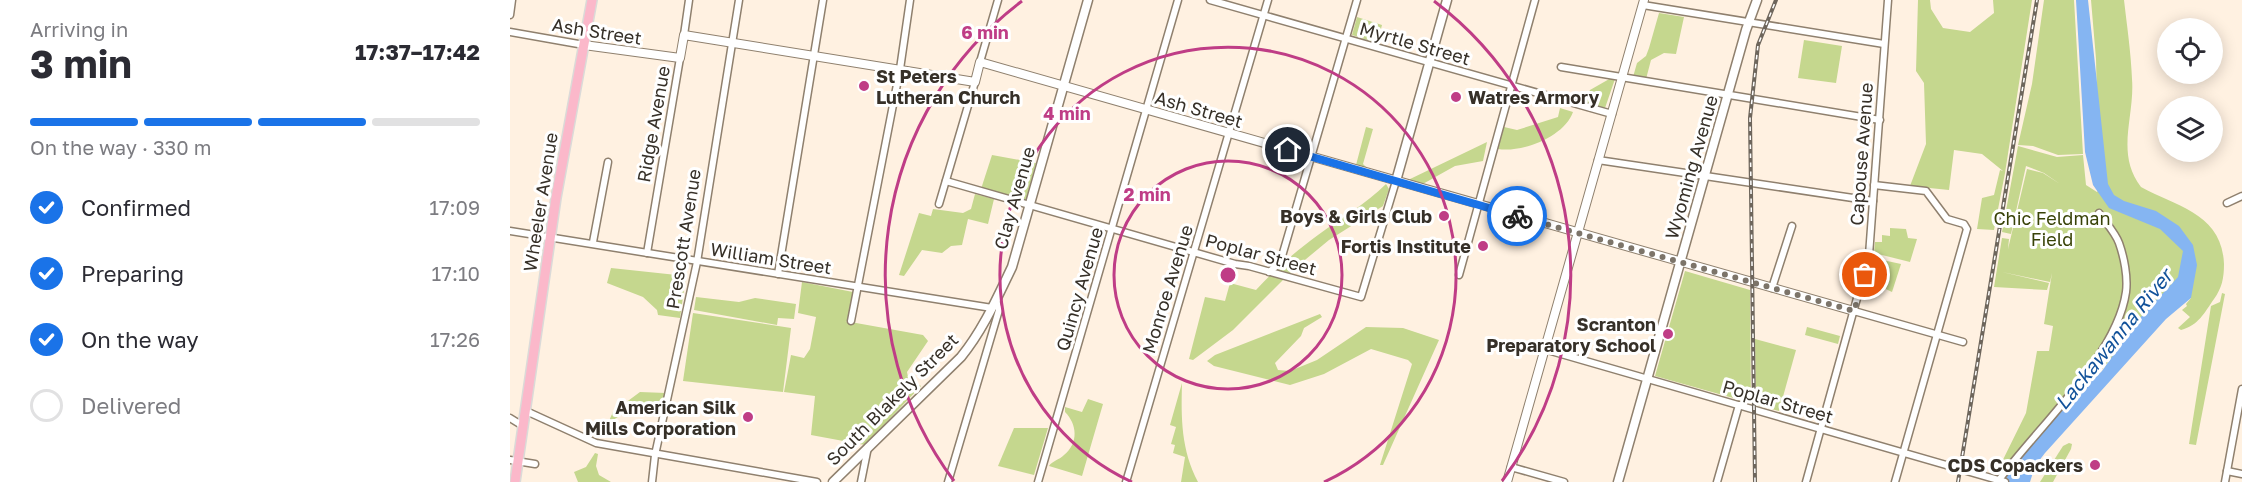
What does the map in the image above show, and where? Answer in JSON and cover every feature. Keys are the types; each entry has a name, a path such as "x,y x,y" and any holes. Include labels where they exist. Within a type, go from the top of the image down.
{"main road":[{"name":"Wheeler Avenue","path":"515,482 514,461 524,426 551,237 592,0"},
{"name":"Clay Avenue","path":"994,304 1012,267 1088,0"},
{"path":"1396,181 1447,0"},
{"name":"Wyoming Avenue","path":"1618,482 1728,94 1757,0"},
{"name":"South Blakely Street","path":"833,482 961,357 974,341 994,304"}],"street":[{"path":"510,15 512,0"},
{"name":"Ridge Avenue","path":"647,253 689,0"},
{"name":"Prescott Avenue","path":"652,482 655,455 697,262 739,0"},
{"path":"778,274 823,0"},
{"path":"851,321 900,69 910,0"},
{"path":"939,204 998,0"},
{"name":"Quincy Avenue","path":"1038,482 1178,0"},
{"name":"Myrtle Street","path":"1210,0 1612,114"},
{"name":"Monroe Avenue","path":"1125,482 1268,0"},
{"path":"1269,272 1280,263 1357,0"},
{"path":"1459,275 1535,0"},
{"name":"Capouse Avenue","path":"1806,482 1869,255 1888,0"},
{"path":"1507,482 1644,2 1884,44"},
{"name":"Ash Street","path":"510,32 680,58"},
{"path":"684,35 975,82"},
{"name":"Ash Street","path":"980,62 1963,342"},
{"path":"1562,66 1880,120"},
{"path":"1599,160 1873,201"},
{"path":"593,242 608,162"},
{"name":"Poplar Street","path":"946,181 1361,297 1396,181"},
{"path":"1874,185 1926,191 1947,219 1965,225 1967,229 1895,482"},
{"path":"2227,203 2242,196"},
{"path":"2003,481 2098,359 2126,293 2125,269 2119,241 2099,213"},
{"path":"1772,288 1792,226"},
{"name":"William Street","path":"510,231 593,242 697,262 858,287 994,304"},
{"name":"Clay Avenue","path":"948,482 999,310 994,304"},
{"name":"Poplar Street","path":"1544,350 2003,481"},
{"path":"2225,482 2242,389"},
{"path":"1717,482 1739,405"},
{"path":"526,411 596,443 817,482"},
{"path":"510,418 524,426"},
{"path":"861,482 868,446"},
{"path":"514,461 535,464"},
{"path":"1511,467 1564,482"},
{"path":"2227,471 2242,474"}],"green space":[{"path":"1918,0 1930,0 1931,9 1943,28 1970,32 1994,13 1993,0 2032,0 1994,230 1977,229 1982,198 1994,195 2000,170 2003,171 1982,154 1954,150 1949,190 1910,186 1926,144 1924,83 1916,71"},
{"path":"2044,0 2074,0 2083,154 2058,155 2033,146 2018,145 2032,84"},
{"name":"Chic Feldman Field","path":"2091,0 2124,0 2132,79 2128,148 2133,174 2141,187 2196,214 2207,223 2221,247 2224,264 2223,278 2217,295 2197,322 2181,330 2178,328 2190,317 2182,310 2191,298 2191,291 2118,351 2049,429 2009,482 1992,482 2026,413 2037,351 2049,351 2053,326 2044,324 2052,273 2050,282 2002,272 2049,283 2047,290 1994,287 2002,238 2009,239 2008,249 2027,169 2043,173 2060,184 2044,173 2026,166 2011,234 2002,232 2018,146 2057,157 2083,155 2086,185 2097,192 2099,190 2096,59"},
{"path":"1659,13 1684,17 1676,54 1664,53 1651,60 1646,79 1633,77 1637,63 1646,56"},
{"path":"1357,17 1382,25 1377,43 1352,35"},
{"path":"1804,40 1842,46 1836,83 1798,78"},
{"path":"1611,78 1615,79 1605,108 1584,102 1590,90"},
{"path":"1560,108 1573,112 1569,121 1552,135 1531,145 1508,150 1498,149 1504,127 1517,130 1558,117"},
{"path":"1366,127 1373,129 1363,164 1367,168 1356,165"},
{"path":"1487,142 1483,161 1455,166 1421,185 1408,180"},
{"path":"992,155 1036,163 1026,200 981,189"},
{"path":"1386,184 1389,189 1383,206 1329,240 1294,269 1233,330 1193,360 1189,359 1205,297 1225,301 1230,283 1256,290 1302,248"},
{"path":"975,194 994,199 988,224 968,219 962,245 951,246 942,253 922,250 904,276 899,275 919,213 931,216 933,209 963,213 971,209"},
{"path":"1890,228 1906,229 1908,238 1917,239 1910,262 1874,253 1875,242 1882,242 1882,235 1890,236"},
{"path":"1878,259 1901,264 1892,292 1871,282"},
{"path":"611,268 686,276 680,318 658,315 657,310 643,297 607,283"},
{"path":"1685,271 1750,290 1751,403 1655,376"},
{"path":"802,282 853,292 848,321 845,321 923,335 928,341 907,372 908,377 921,386 865,445 811,435 815,396 784,392 791,355 804,358 810,349 816,317 798,313"},
{"path":"2222,293 2225,294 2196,445 2189,444 2211,306 2220,302"},
{"path":"696,297 739,302 755,298 796,304 794,319 778,318 777,325 694,310"},
{"path":"693,313 791,328 783,392 683,381"},
{"path":"1320,314 1322,317 1304,328 1301,336 1275,363 1278,370 1290,371 1317,360 1366,327 1403,328 1439,340 1383,465 1380,465 1412,364 1408,360 1371,349 1324,374 1290,385 1214,366 1207,361 1215,355"},
{"path":"1807,327 1840,336 1838,344 1805,335"},
{"path":"1755,339 1796,350 1779,411 1756,405"},
{"path":"1182,383 1182,421 1185,446 1198,482 1181,482 1185,457 1173,453 1175,445 1171,444 1176,427 1170,425"},
{"path":"640,392 666,393 659,413 631,409 608,423 613,412"},
{"path":"1088,399 1103,404 1082,476 1049,466 1069,450 1074,439 1074,428 1065,412 1065,407 1082,412"},
{"path":"1014,428 1048,428 1034,475 998,466"},
{"path":"2072,444 2071,449 2053,482 2040,482 2063,446"},
{"path":"595,453 598,454 596,466 599,475 611,482 578,482 574,472 586,467"}],"water":[{"path":"2076,0 2088,0 2108,184 2114,195 2124,201 2156,211 2179,226 2193,245 2197,265 2191,298 2166,319 2045,453 2035,466 2030,482 2004,482 2012,467 2058,413 2102,371 2138,320 2178,277 2183,251 2160,229 2109,208 2093,185 2085,152"}],"railway":[{"path":"1755,482 1750,118 1758,45 1776,0"},
{"path":"1958,482 2037,0"}],"way so far":[{"path":"1517,216 1854,311 1865,275"}],"place":[{"name":"St Peters Lutheran Church","path":"864,86"},
{"name":"Watres Armory","path":"1456,97"},
{"name":"Boys & Girls Club","path":"1444,216"},
{"name":"Fortis Institute","path":"1483,246"},
{"name":"Scranton Preparatory School","path":"1668,334"},
{"name":"American Silk Mills Corporation","path":"748,417"},
{"name":"CDS Copackers","path":"2095,465"}],"route":[{"path":"1288,150 1517,216"}],"water label":[{"name":"Lackawanna River","path":"2113,339"}]}
